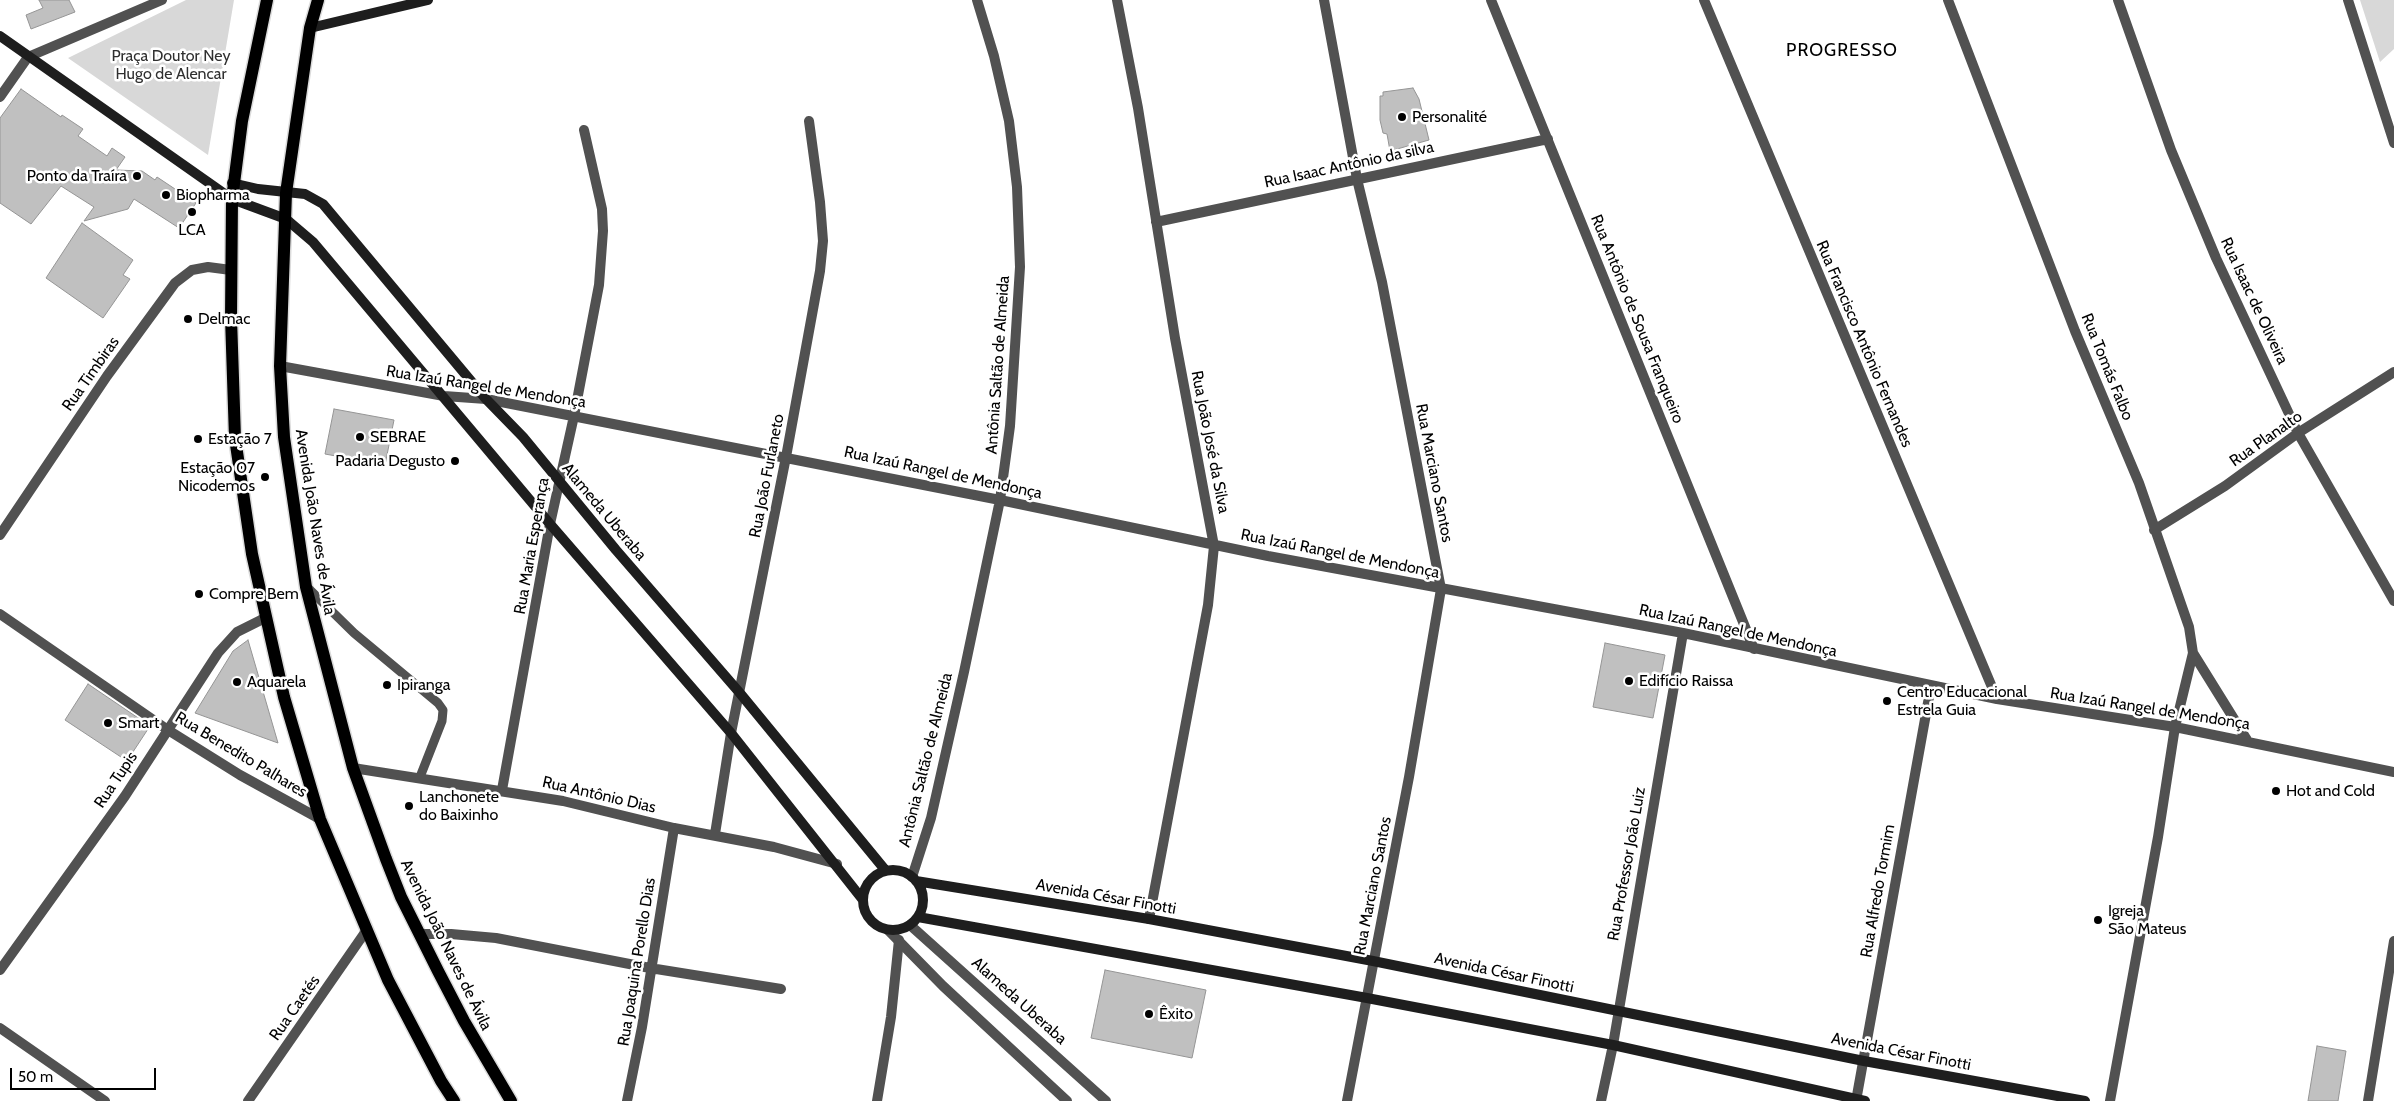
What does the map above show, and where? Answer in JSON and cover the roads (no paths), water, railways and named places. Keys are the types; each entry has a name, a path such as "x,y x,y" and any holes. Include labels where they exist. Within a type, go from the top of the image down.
{"main road":[{"path":"267,0 242,122 232,184 230,270 236,438 242,495 265,618 301,760 320,819 366,931 413,1029 454,1101"},
{"name":"Avenida João Naves de Ávila","path":"318,0 310,28 286,193 280,366 284,437 306,587 353,768 389,867 419,934 464,1021 511,1101"},
{"path":"310,28 428,0"},
{"path":"0,36 232,199 286,219 313,242 550,524 732,733 837,864 863,900"},
{"name":"Alameda Uberaba","path":"232,184 286,193 305,194 315,197 323,204 486,399 523,437 559,482 739,692 886,871"},
{"path":"886,871 904,872 914,879 923,898 918,917 910,925 888,930 870,919 863,900 867,885 872,879 886,871"},
{"name":"Avenida César Finotti","path":"914,879 1149,919 1373,961 1864,1061 2085,1101"},
{"path":"918,917 1367,998 1613,1045 1859,1100"}],"street":[{"path":"0,98 28,56 162,0"},
{"name":"Antônia Saltão de Almeida","path":"914,879 931,818 1000,500 1010,426 1020,276 1017,187 1009,122 994,56 977,0"},
{"name":"Rua João José da Silva","path":"1117,0 1175,338 1214,546 1208,605 1149,919"},
{"name":"Rua Marciano Santos","path":"1324,0 1358,179 1382,282 1441,589 1409,777 1347,1101"},
{"name":"Rua Antônio de Sousa Franqueiro","path":"1491,0 1754,649"},
{"name":"Rua Francisco Antônio Fernandes","path":"1704,0 1996,699"},
{"name":"Rua Tomás Falbo","path":"1948,0 2075,331 2139,483 2186,619 2193,653 2247,740"},
{"name":"Rua Isaac de Oliveira","path":"2118,0 2171,150 2216,258 2298,433 2394,601"},
{"path":"2348,0 2394,143"},
{"name":"Rua João Furlaneto","path":"715,834 739,692 816,299 823,241 820,202 809,122"},
{"name":"Rua Maria Esperança","path":"502,790 550,524 574,416 599,285 603,231 602,209 584,130"},
{"name":"Rua Isaac Antônio da silva","path":"1156,222 1548,139"},
{"name":"Rua Timbiras","path":"0,535 107,376 175,282 192,270 208,267 230,270"},
{"name":"Rua Izaú Rangel de Mendonça","path":"280,366 444,396 486,399 1000,500 1214,546 1683,633 1996,699 2247,740 2394,772"},
{"name":"Rua Planalto","path":"2154,530 2225,486 2298,433 2394,372"},
{"name":"Rua Benedito Palhares","path":"0,614 168,730 240,775 320,819"},
{"name":"Rua Tupis","path":"0,970 125,796 227,641 237,632 265,618"},
{"name":"Rua Professor João Luiz","path":"1601,1101 1613,1045 1683,633"},
{"path":"2110,1101 2158,837 2174,727 2193,653"},
{"name":"Rua Alfredo Tormim","path":"1859,1100 1864,1061 1931,686"},
{"name":"Rua Antônio Dias","path":"353,768 420,777 563,801 674,828 715,834 774,847 837,864"},
{"name":"Rua Joaquina Porello Dias","path":"627,1101 642,1027 674,828"},
{"name":"Alameda Uberaba","path":"910,925 1106,1101"},
{"path":"888,930 943,986 1067,1101"},
{"name":"Rua Caetés","path":"248,1101 366,931"},
{"path":"419,934 451,934 496,938 650,968 781,989"},
{"path":"876,1101 891,1017 899,940"},
{"path":"2368,1101 2394,941"},
{"path":"0,1028 105,1101"}],"lane":[{"path":"306,587 354,633 438,703 442,710 442,720 420,777"}],"place":[{"name":"Personalité","path":"1402,117"},
{"name":"Ponto da Traíra","path":"137,176"},
{"name":"Biopharma","path":"166,195"},
{"name":"LCA","path":"192,212"},
{"name":"Delmac","path":"188,319"},
{"name":"SEBRAE","path":"360,437"},
{"name":"Estação 7","path":"198,439"},
{"name":"Padaria Degusto","path":"455,461"},
{"name":"Estação 07 Nicodemos","path":"265,477"},
{"name":"Compre Bem","path":"199,594"},
{"name":"Edifício Raissa","path":"1629,681"},
{"name":"Aquarela","path":"237,682"},
{"name":"Ipiranga","path":"387,685"},
{"name":"Centro Educacional Estrela Guia","path":"1887,701"},
{"name":"Smart","path":"108,723"},
{"name":"Hot and Cold","path":"2276,791"},
{"name":"Lanchonete do Baixinho","path":"409,806"},
{"name":"Igreja São Mateus","path":"2098,920"},
{"name":"Êxito","path":"1149,1014"}],"district":[{"name":"PROGRESSO","path":"1842,51"}],"park label":[{"name":"Praça Doutor Ney Hugo de Alencar","path":"171,65"}]}
